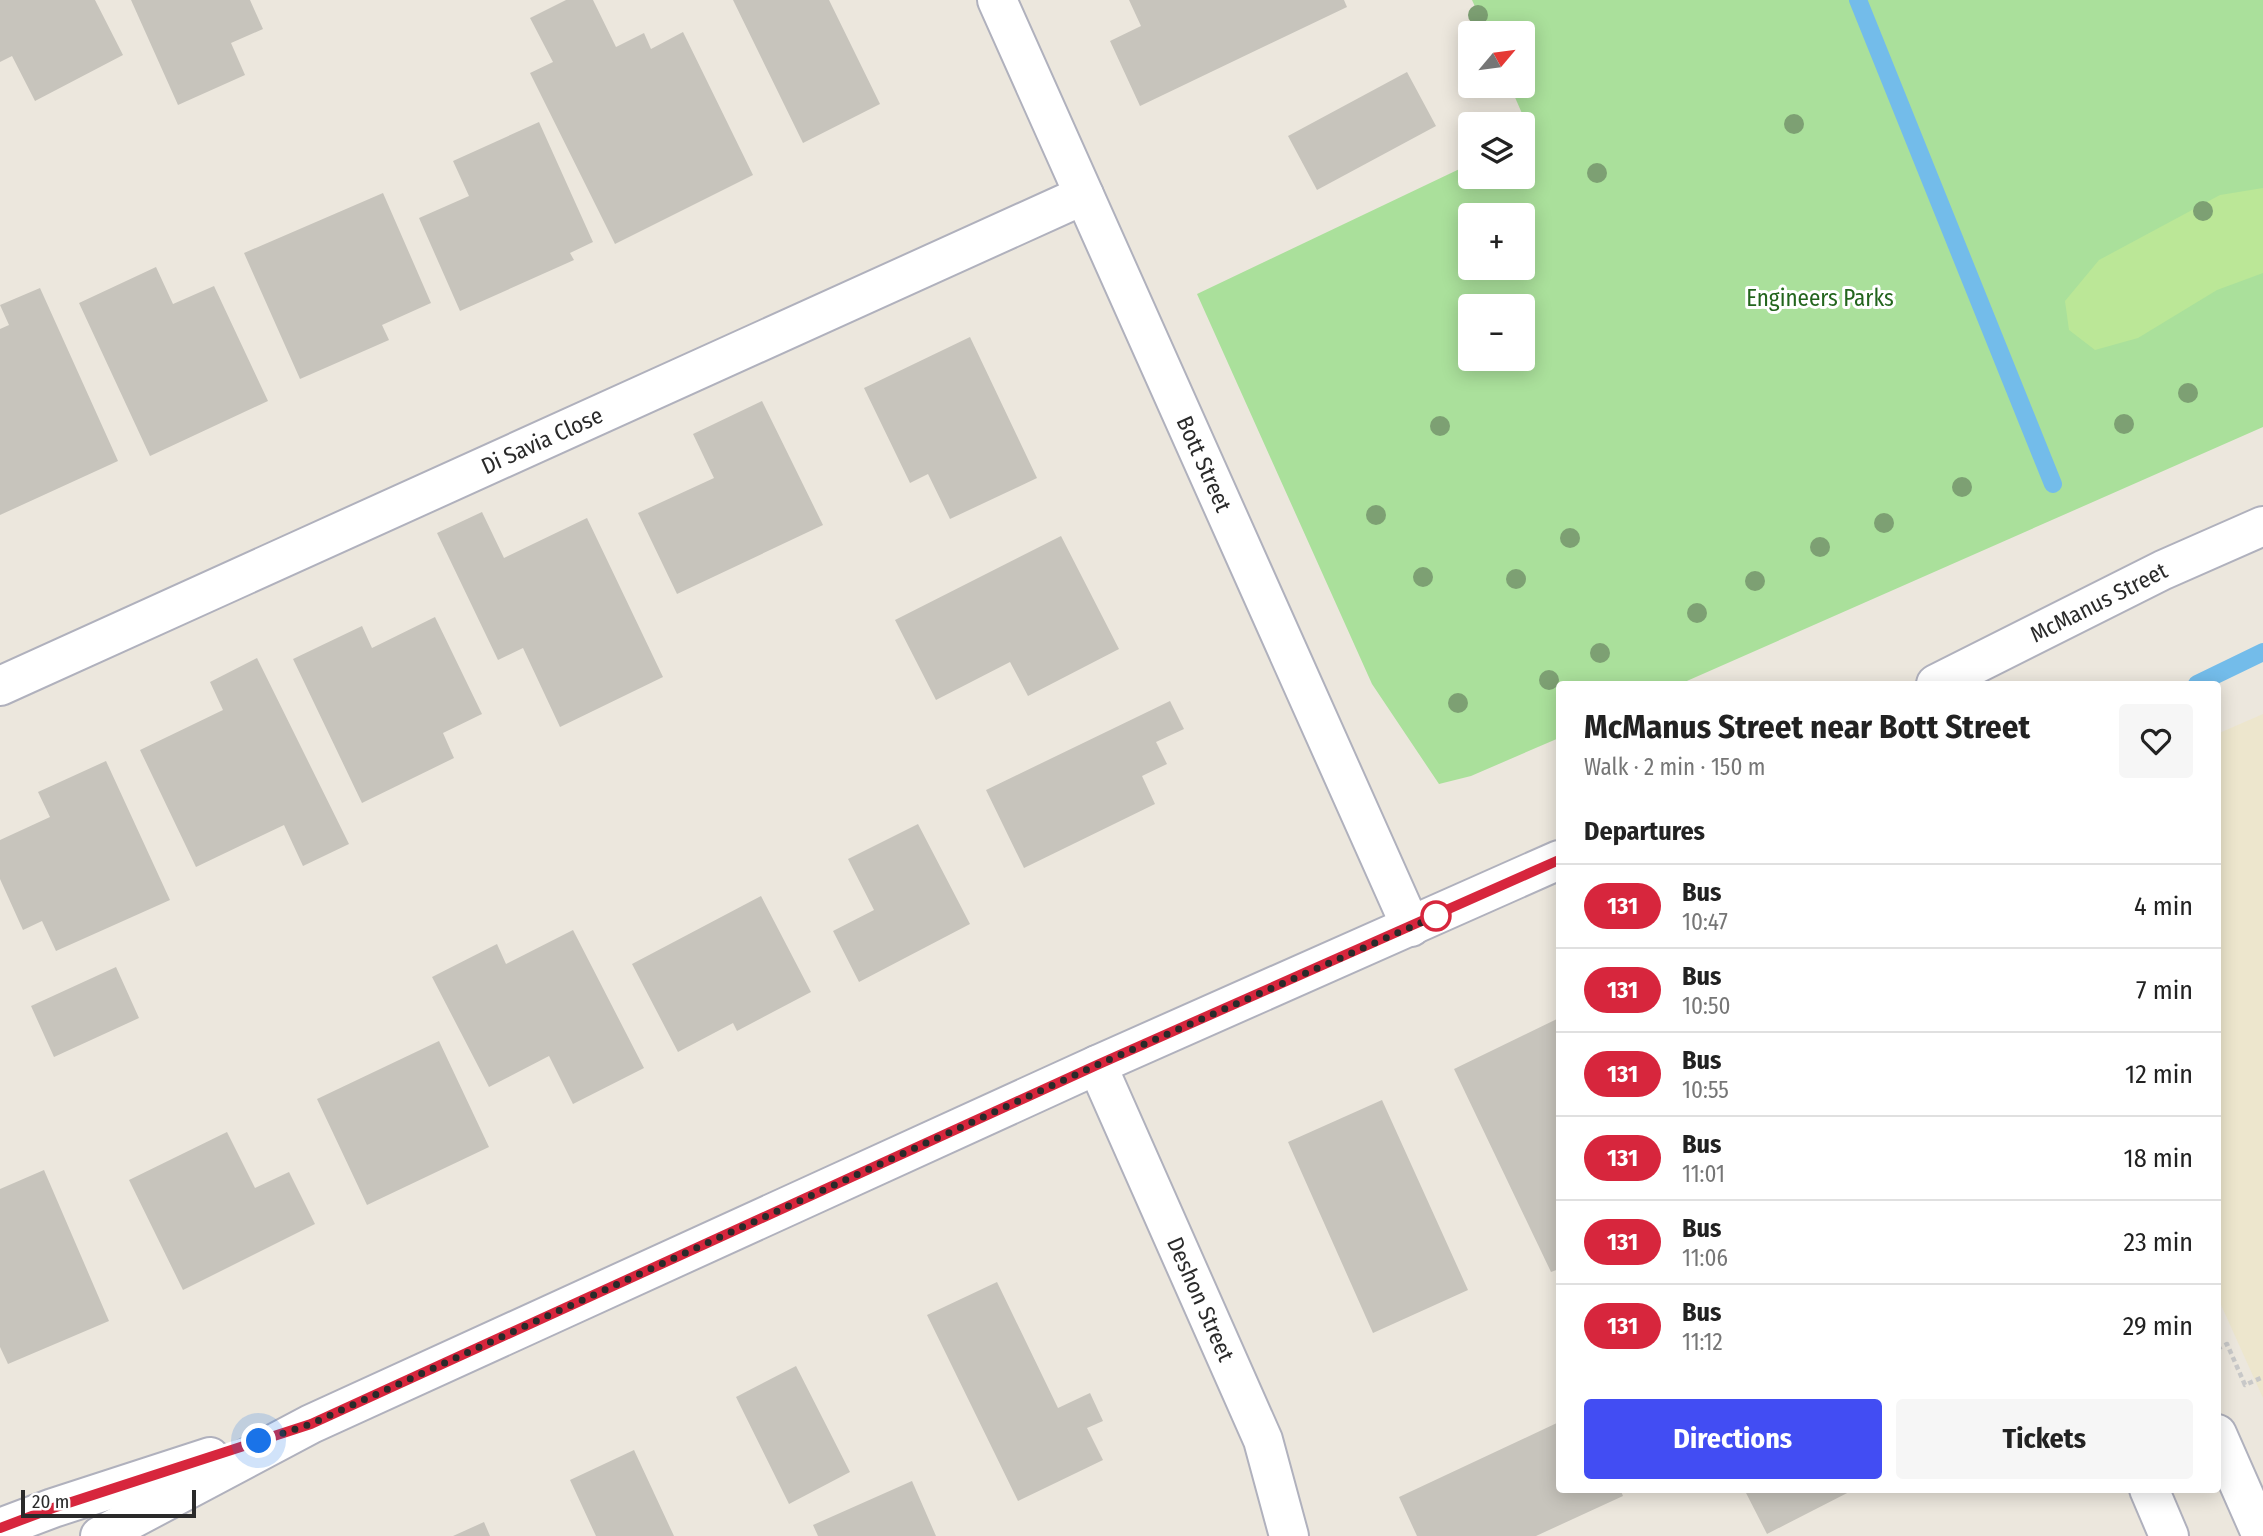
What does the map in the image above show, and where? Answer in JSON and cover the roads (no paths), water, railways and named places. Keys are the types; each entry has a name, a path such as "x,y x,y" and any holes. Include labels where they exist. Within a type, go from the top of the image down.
{"street":[{"name":"Bott Street","path":"998,0 1411,927"},
{"name":"Di Savia Close","path":"0,686 1084,195"},
{"name":"McManus Street","path":"1942,681 2163,570 2263,526"},
{"path":"100,1536 311,1424 1097,1065 1556,861"},
{"name":"Deshon Street","path":"1097,1065 1263,1440 1289,1536"},
{"path":"0,1528 53,1508 311,1424"},
{"path":"2221,1443 2262,1536"},
{"path":"2150,1493 2169,1536"}],"waterway":[{"path":"1858,0 2053,484"},
{"path":"2203,681 2263,652"}],"park label":[{"name":"Engineers Parks","path":"1820,298"}]}
